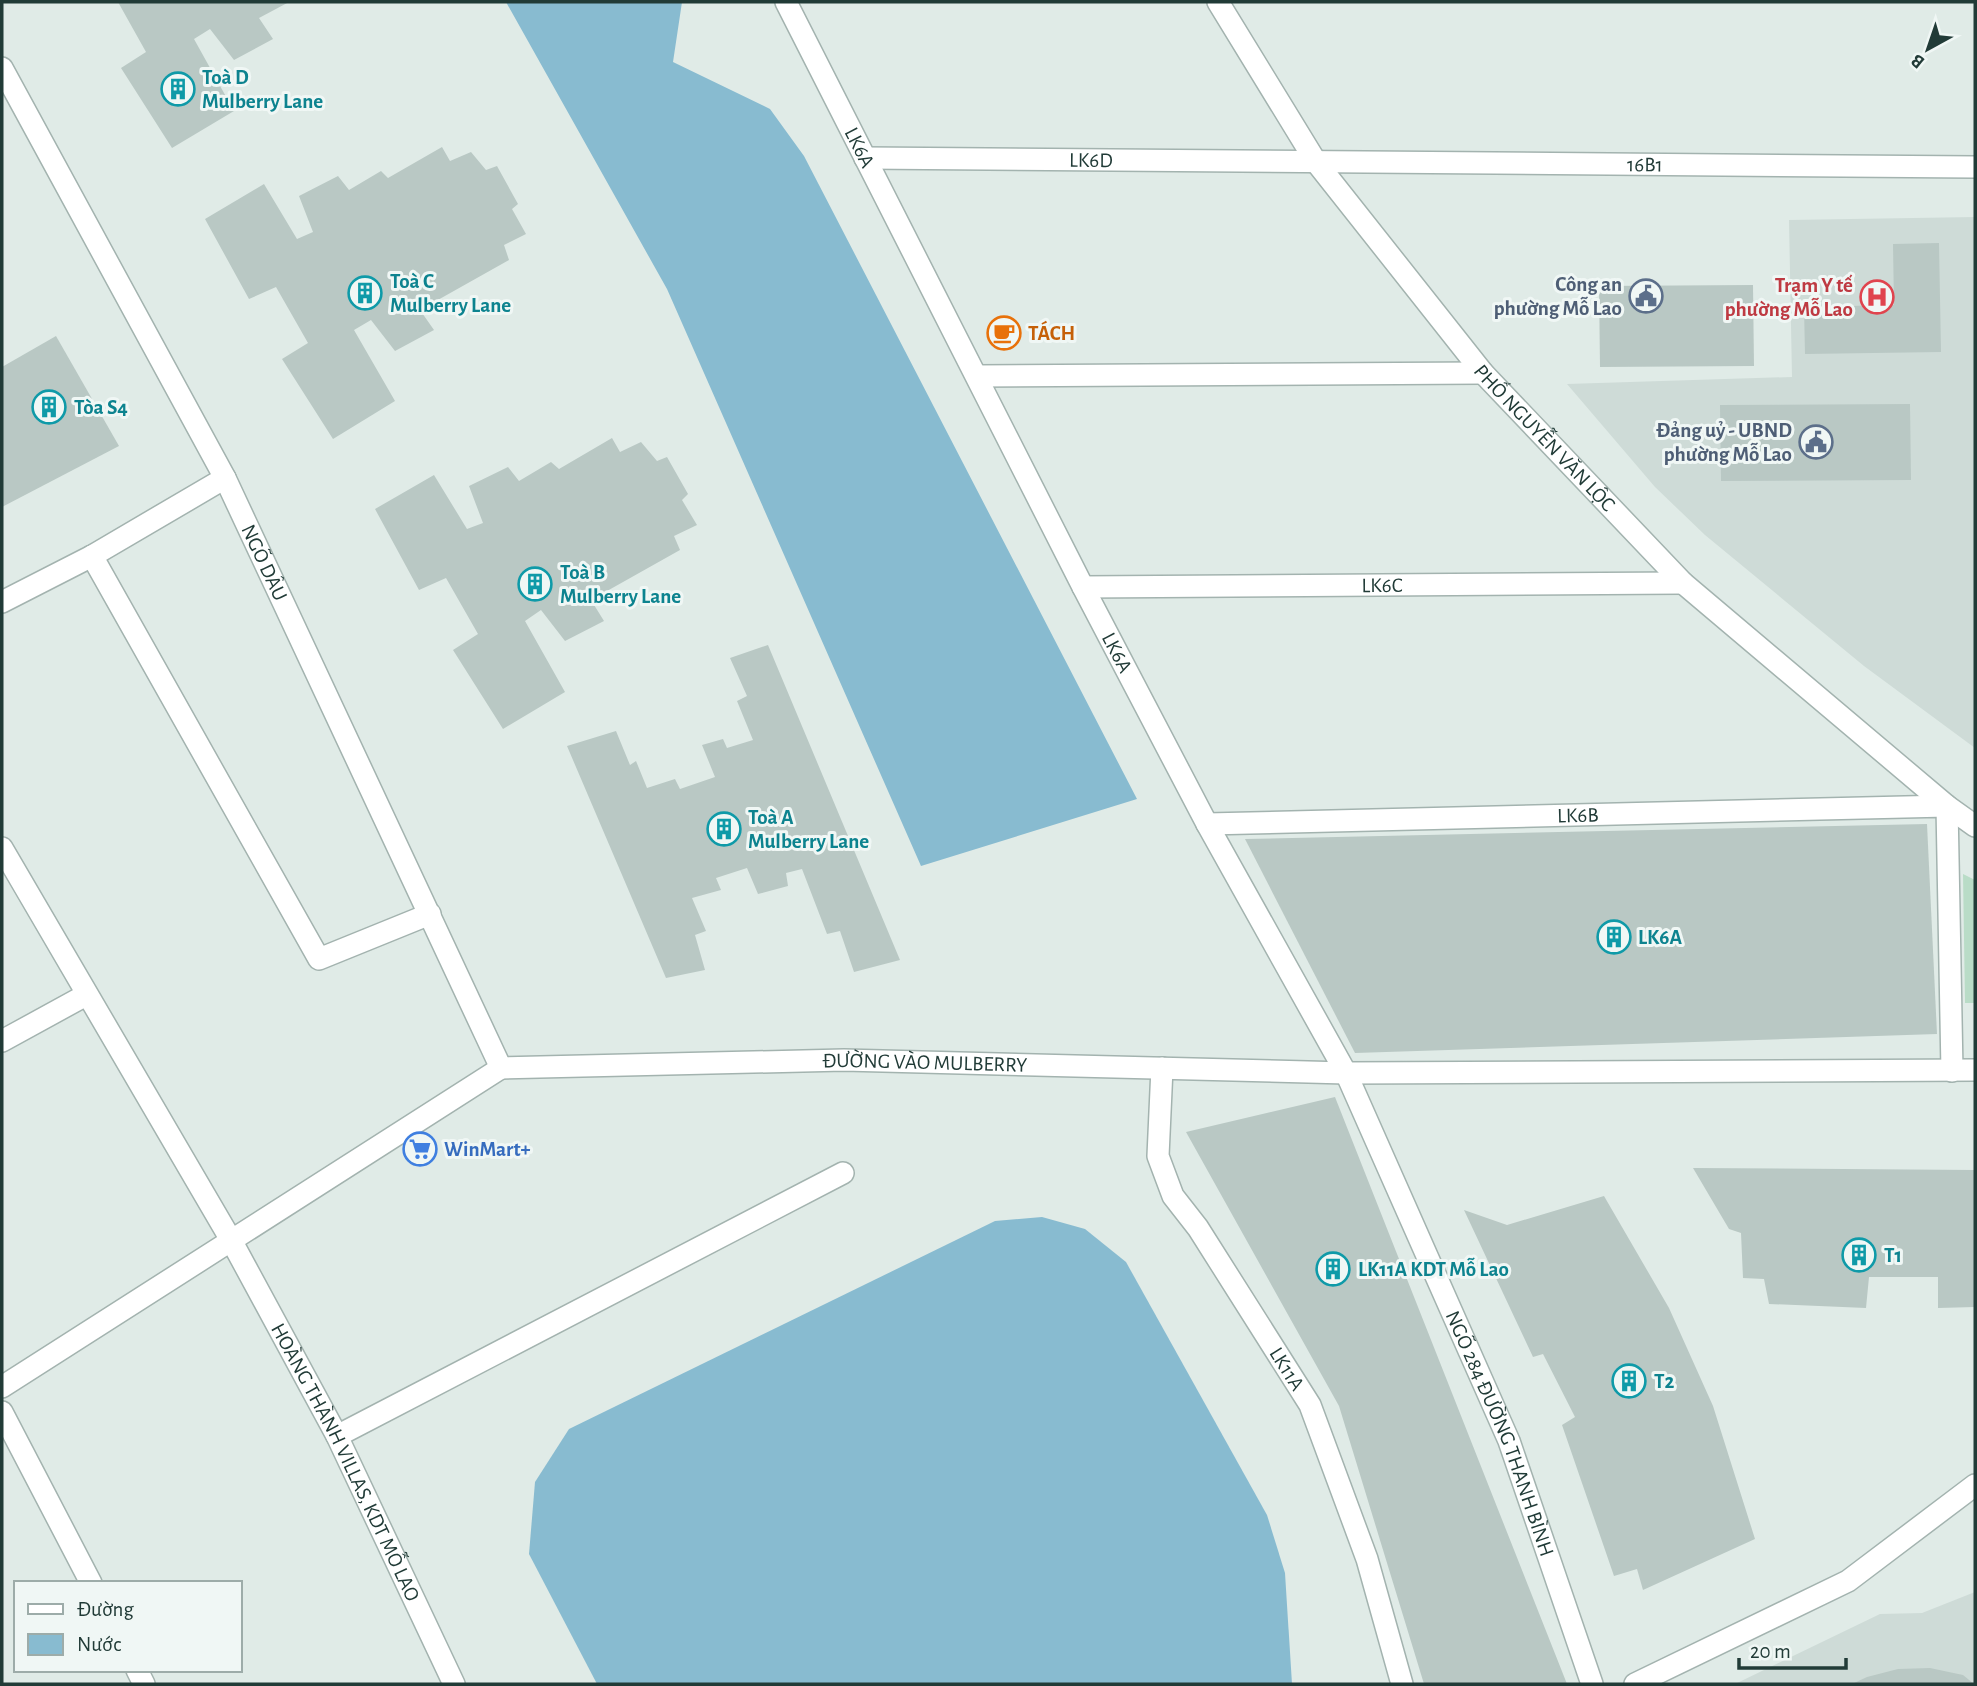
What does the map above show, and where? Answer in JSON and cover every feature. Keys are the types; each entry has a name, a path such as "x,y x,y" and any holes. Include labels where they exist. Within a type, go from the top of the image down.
{"street":[{"name":"LK6A","path":"786,2 1083,587 1207,824 1346,1073"},
{"name":"PHỐ NGUYỄN VĂN LỘC","path":"1218,2 1316,162 1483,373 1683,583 1947,806 1975,826"},
{"name":"NGÕ DÂU","path":"2,68 225,478 501,1068"},
{"name":"LK6D","path":"865,158 1316,162"},
{"name":"16B1","path":"1316,162 1975,167"},
{"path":"977,376 1483,373"},
{"path":"2,602 92,556 225,478"},
{"path":"92,556 319,959 430,914"},
{"name":"LK6C","path":"1083,587 1683,583"},
{"name":"PHỐ NGUYỄN VĂN LỘC","path":"1947,806 1975,818"},
{"path":"1947,806 1952,1071"},
{"name":"LK6B","path":"1207,824 1947,806"},
{"name":"HOÀNG THÀNH VILLAS, KDT MỖ LAO","path":"2,848 231,1240 337,1436 454,1684"},
{"path":"2,1041 86,995"},
{"name":"ĐƯỜNG VÀO MULBERRY","path":"501,1068 844,1060 1346,1073"},
{"path":"2,1387 501,1068"},
{"name":"LK11A","path":"1162,1068 1158,1156 1173,1196 1198,1228 1310,1405 1367,1559 1402,1684"},
{"path":"1346,1073 1975,1070"},
{"name":"NGÕ 284 ĐƯỜNG THANH BÌNH","path":"1346,1073 1510,1441 1592,1684"},
{"path":"337,1436 843,1173"},
{"path":"2,1412 90,1581"},
{"path":"1635,1684 1848,1581 1975,1485"}],"shaded area":[{"path":"1975,217 1975,748 1864,666 1705,535 1655,487 1567,384 1792,377 1789,220"},
{"path":"1975,1592 1975,1684 1735,1684 1880,1614 1922,1613"}],"green space":[{"path":"1963,874 1975,880 1975,1003 1965,1003"}],"water":[{"path":"506,2 682,2 673,62 770,109 804,156 1137,799 921,866 667,289"},
{"path":"1042,1217 1085,1229 1126,1262 1267,1515 1285,1573 1292,1684 597,1684 529,1554 535,1482 569,1429 995,1221"}],"building":[{"name":"Toà D Mulberry Lane","path":"118,2 289,2 259,18 273,39 234,60 210,29 194,39 234,111 172,148 121,68 146,52"},
{"name":"Toà C Mulberry Lane","path":"442,147 450,161 471,152 486,170 497,166 518,204 512,209 526,234 504,245 509,260 420,310 434,330 395,351 371,320 354,330 395,401 333,439 282,359 308,343 276,287 249,299 205,219 264,184 297,239 313,232 299,196 338,176 349,190 381,171 388,178"},
{"path":"1939,243 1941,352 1805,354 1804,307 1894,305 1893,244"},
{"path":"1753,285 1754,366 1600,367 1599,286"},
{"name":"Tòa S4","path":"56,336 119,446 2,507 2,367"},
{"name":"Đảng uỷ - UBND phường Mỗ Lao","path":"1910,404 1911,480 1721,481 1720,405"},
{"name":"Toà B Mulberry Lane","path":"612,438 620,452 641,442 657,461 667,457 688,494 682,500 697,525 674,536 680,550 591,600 604,621 565,641 541,610 525,621 565,692 503,729 453,650 478,634 446,578 419,590 375,509 434,475 467,529 483,523 469,486 508,467 519,481 551,462 559,469"},
{"name":"Toà A Mulberry Lane","path":"768,645 900,960 854,972 840,931 827,934 802,869 786,873 788,886 758,894 747,868 716,878 721,890 692,898 706,931 695,935 705,970 666,978 567,746 616,731 630,765 636,761 647,788 675,779 680,789 715,777 702,745 723,739 727,748 753,740 737,701 747,696 730,658"},
{"name":"LK6A","path":"1927,824 1937,1034 1355,1053 1245,839"},
{"name":"LK11A KDT Mỗ Lao","path":"1335,1097 1567,1684 1424,1684 1339,1406 1186,1132"},
{"name":"T1","path":"1693,1168 1975,1170 1975,1307 1938,1308 1938,1277 1869,1277 1866,1308 1769,1304 1764,1279 1743,1278 1741,1233 1729,1229"},
{"name":"T2","path":"1604,1196 1669,1308 1713,1406 1755,1539 1643,1590 1637,1569 1614,1576 1562,1425 1575,1417 1543,1354 1533,1357 1464,1210 1507,1225"},
{"path":"1930,1668 1963,1675 1974,1684 1852,1684 1898,1669"}],"place":[{"name":"Toà D Mulberry Lane","path":"178,89"},
{"name":"Toà C Mulberry Lane","path":"365,293"},
{"name":"Công an phường Mỗ Lao","path":"1646,296"},
{"name":"Trạm Y tế phường Mỗ Lao","path":"1877,297"},
{"name":"TÁCH","path":"1004,333"},
{"name":"Tòa S4","path":"49,407"},
{"name":"Đảng uỷ - UBND phường Mỗ Lao","path":"1816,442"},
{"name":"Toà B Mulberry Lane","path":"535,584"},
{"name":"Toà A Mulberry Lane","path":"724,829"},
{"name":"LK6A","path":"1614,937"},
{"name":"WinMart+","path":"420,1149"},
{"name":"T1","path":"1859,1255"},
{"name":"LK11A KDT Mỗ Lao","path":"1333,1269"},
{"name":"T2","path":"1629,1381"}]}
